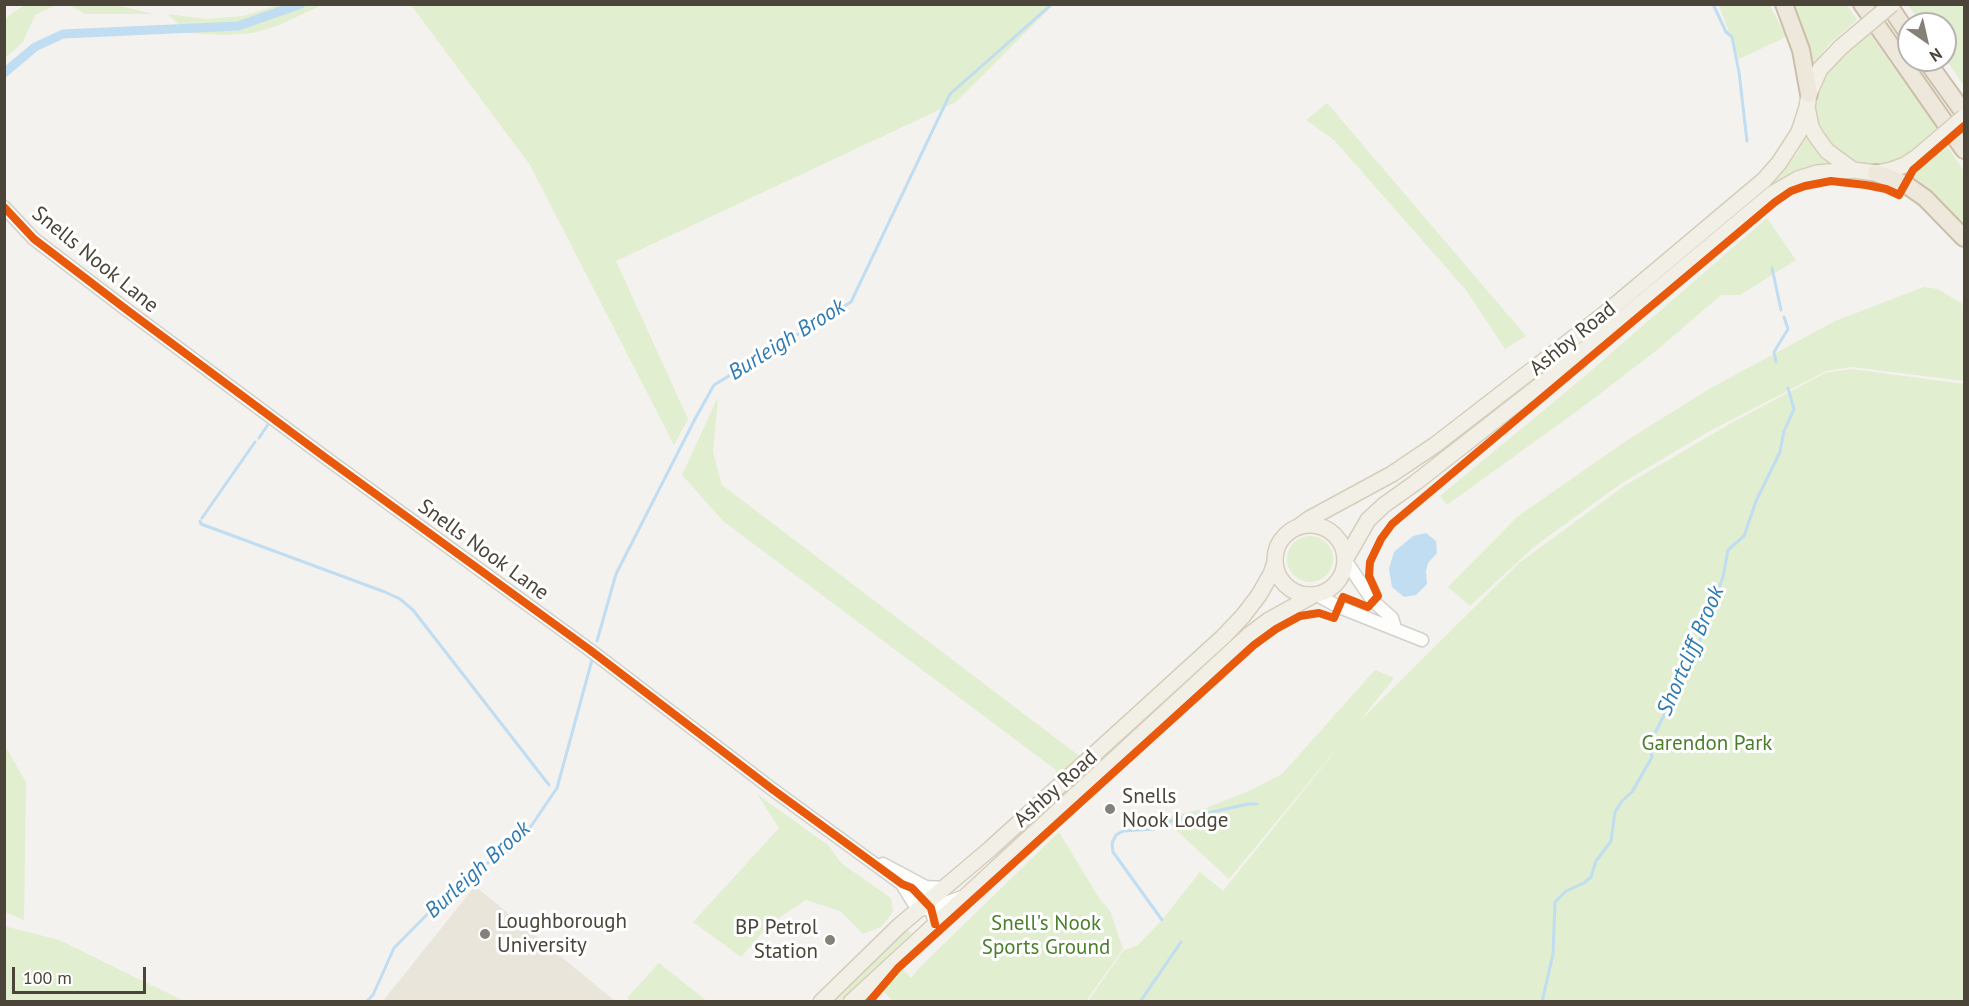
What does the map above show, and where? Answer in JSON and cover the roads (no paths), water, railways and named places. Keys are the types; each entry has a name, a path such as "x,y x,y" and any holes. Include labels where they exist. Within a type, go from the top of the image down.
{"highway":[{"path":"1784,4 1801,50 1808,100"},
{"path":"1862,4 1965,150"},
{"path":"1935,72 1965,115"},
{"path":"1876,173 1905,184 1925,198 1965,238"}],"main road":[{"name":"Ashby Road","path":"1299,527 1392,474 1520,382 1764,180 1779,163 1799,132 1820,69 1841,47 1890,4"},
{"path":"1808,100 1812,127 1816,136 1827,151 1852,170"},
{"path":"1876,173 1891,171 1905,165 1965,115"},
{"name":"Ashby Road","path":"1345,560 1368,520 1384,505 1627,315 1772,194 1798,179 1831,171 1852,170 1876,173"},
{"path":"1308,525 1326,529 1340,542 1345,560 1342,573 1334,585 1314,595 1299,593 1287,586 1279,575 1275,562 1277,547 1282,539 1288,532 1299,527 1308,525"},
{"name":"Ashby Road","path":"821,1002 878,945 926,907 1228,632 1259,595 1275,562"},
{"name":"Ashby Road","path":"851,1002 1248,636 1278,614 1314,595"}],"street":[{"name":"Snells Nook Lane","path":"4,207 34,239 127,310 590,650 772,789 902,884 926,907 935,924"},
{"path":"1345,560 1373,601 1392,618 1395,628"},
{"path":"1314,595 1422,640"},
{"path":"870,860 887,865 926,886 945,888"},
{"path":"926,907 966,896"}],"water":[{"path":"1426,533 1436,541 1437,553 1428,563 1427,584 1416,595 1404,597 1392,587 1389,569 1394,552 1413,536"}],"waterway":[{"path":"4,73 35,47 63,34 238,26 301,4"},
{"name":"Burleigh Brook","path":"597,641 616,574 714,385 851,302 950,94 1052,4"},
{"name":"Shortcliff Brook","path":"1713,4 1726,32 1732,37 1739,72 1747,141"},
{"name":"Shortcliff Brook","path":"1772,268 1781,310"},
{"name":"Shortcliff Brook","path":"1776,362 1774,352 1788,329 1784,317"},
{"name":"Shortcliff Brook","path":"1542,1002 1553,954 1555,902 1566,891 1584,883 1591,877 1596,861 1611,841 1615,812 1632,792 1652,757 1650,743 1695,654 1723,577 1728,550 1744,536 1756,501 1780,452 1784,431 1794,409 1788,388"},
{"path":"259,438 269,423"},
{"path":"202,518 255,442"},
{"path":"200,521 201,524 400,599 413,610 549,785"},
{"name":"Burleigh Brook","path":"366,1002 373,995 394,948 466,875 504,854 525,835 557,788 592,660"},
{"path":"1167,822 1257,804"},
{"path":"1154,829 1123,831 1116,835 1112,843 1113,852 1162,920"},
{"path":"1140,1002 1181,942"}],"place":[{"name":"Snells Nook Lodge","path":"1110,809"},
{"name":"Loughborough University","path":"485,934"},
{"name":"BP Petrol Station","path":"830,940"}],"park label":[{"name":"Garendon Park","path":"1707,744"},
{"name":"Snell's Nook Sports Ground","path":"1046,936"}]}
